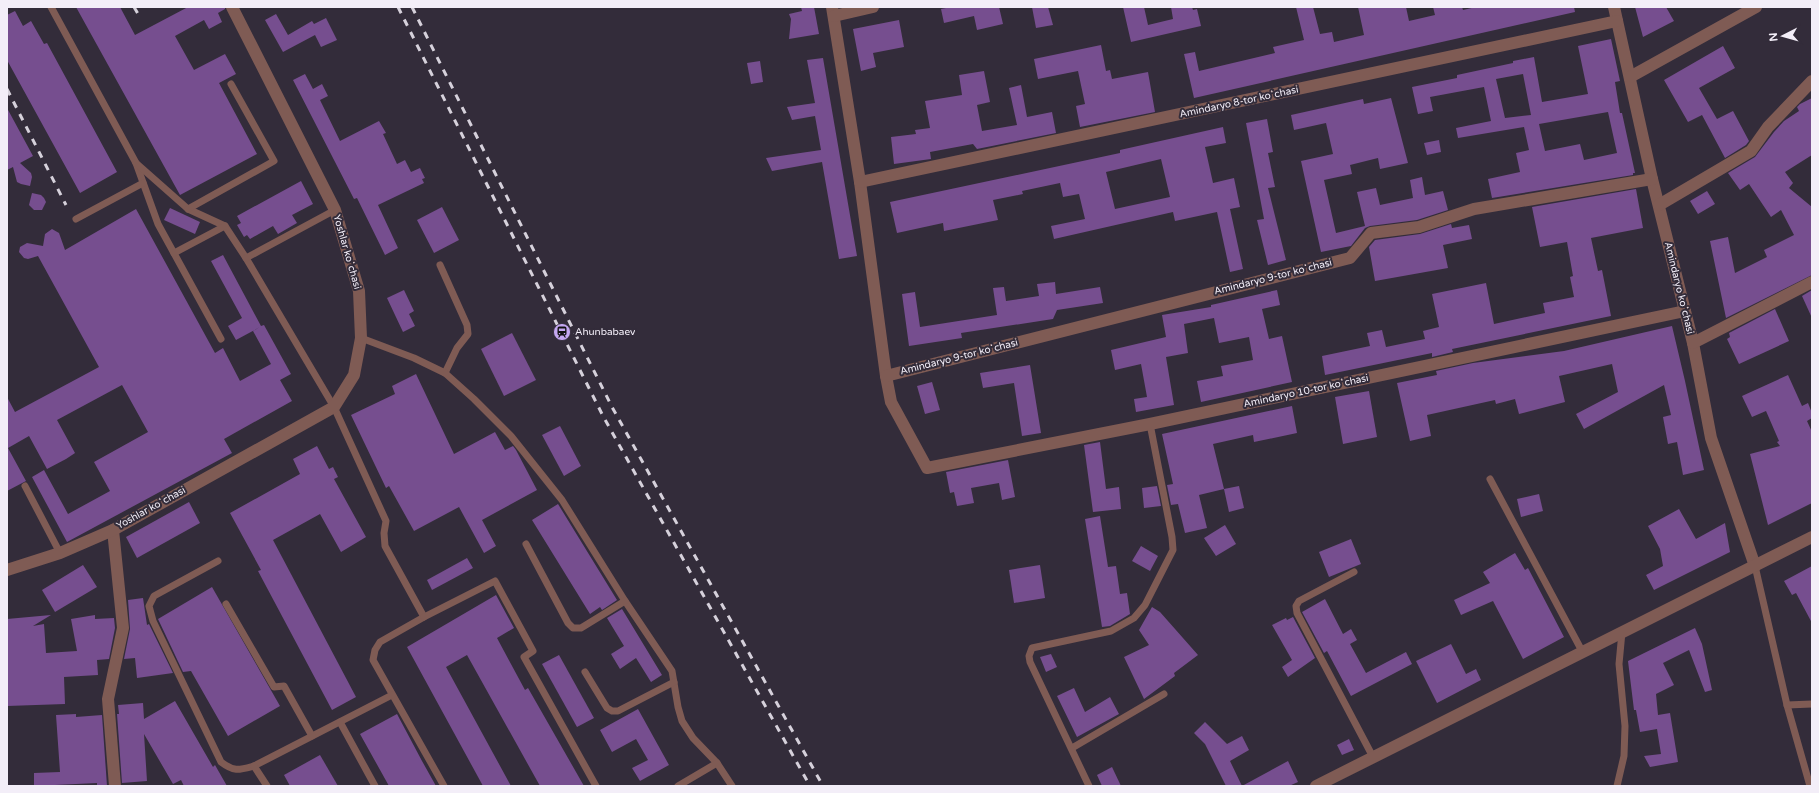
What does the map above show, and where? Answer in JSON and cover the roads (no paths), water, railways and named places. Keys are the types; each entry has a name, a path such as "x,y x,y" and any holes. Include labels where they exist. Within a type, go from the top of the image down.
{"street":[{"name":"Yoshlar koʻchasi","path":"7,570 60,552 113,530 334,407 354,374 361,338 359,291 335,210 232,7"},
{"path":"873,7 833,11 860,182 886,376"},
{"name":"Amindaryo koʻchasi","path":"1614,7 1652,179 1693,343 1711,438 1755,566"},
{"path":"1630,77 1756,7"},
{"name":"Amindaryo 8-tor koʻchasi","path":"860,182 1617,21"},
{"path":"1659,205 1751,151 1768,127 1812,80"},
{"name":"Amindaryo 9-tor koʻchasi","path":"886,376 1350,258 1371,233 1419,226 1474,209 1652,179"},
{"path":"1693,343 1812,282"},
{"name":"Amindaryo 10-tor koʻchasi","path":"886,376 891,402 927,468 1150,424 1685,311"},
{"path":"113,530 123,628 108,698 115,786"},
{"path":"1316,786 1582,651 1812,537"}],"lane":[{"path":"51,7 136,163 158,224 221,339"},
{"path":"188,209 274,162 231,84"},
{"path":"136,163 188,209 225,226 246,258 334,407 386,521 384,534 385,546 424,617"},
{"path":"76,219 143,182"},
{"path":"246,258 335,210"},
{"path":"174,253 225,226"},
{"path":"440,265 467,324 468,334 457,348 445,373"},
{"path":"361,338 414,358 445,373 474,398 511,436 562,500 625,601 672,671 682,721 693,738 717,763 732,786"},
{"path":"1089,786 1030,662 1030,652 1032,648 1111,630 1134,618 1145,605 1173,550 1172,537 1150,424"},
{"path":"1490,479 1582,651"},
{"path":"25,486 60,552"},
{"path":"526,544 568,623 573,628 581,628 625,601"},
{"path":"218,561 154,596 149,606 153,621 221,762 230,769 240,770 254,766 392,695"},
{"path":"1755,566 1787,705 1810,786"},
{"path":"1354,572 1300,601 1296,606 1297,613 1373,757"},
{"path":"444,786 373,660 374,650 380,642 424,617 495,581 532,650 524,657 596,786"},
{"path":"226,604 274,687 284,686 312,736"},
{"path":"1618,786 1624,756 1625,726 1619,664 1622,632"},
{"path":"585,672 607,708 612,711 618,711 674,682"},
{"path":"1072,748 1164,694"},
{"path":"1787,705 1812,704"},
{"path":"340,722 375,786"},
{"path":"678,786 717,763"},
{"path":"254,766 267,786"}],"railway":[{"path":"134,7 141,19"},
{"path":"398,7 603,416 810,786"},
{"path":"412,7 612,407 823,786"},
{"path":"7,89 66,205"}],"place":[{"name":"Ahunbabaev","path":"562,332"}]}
